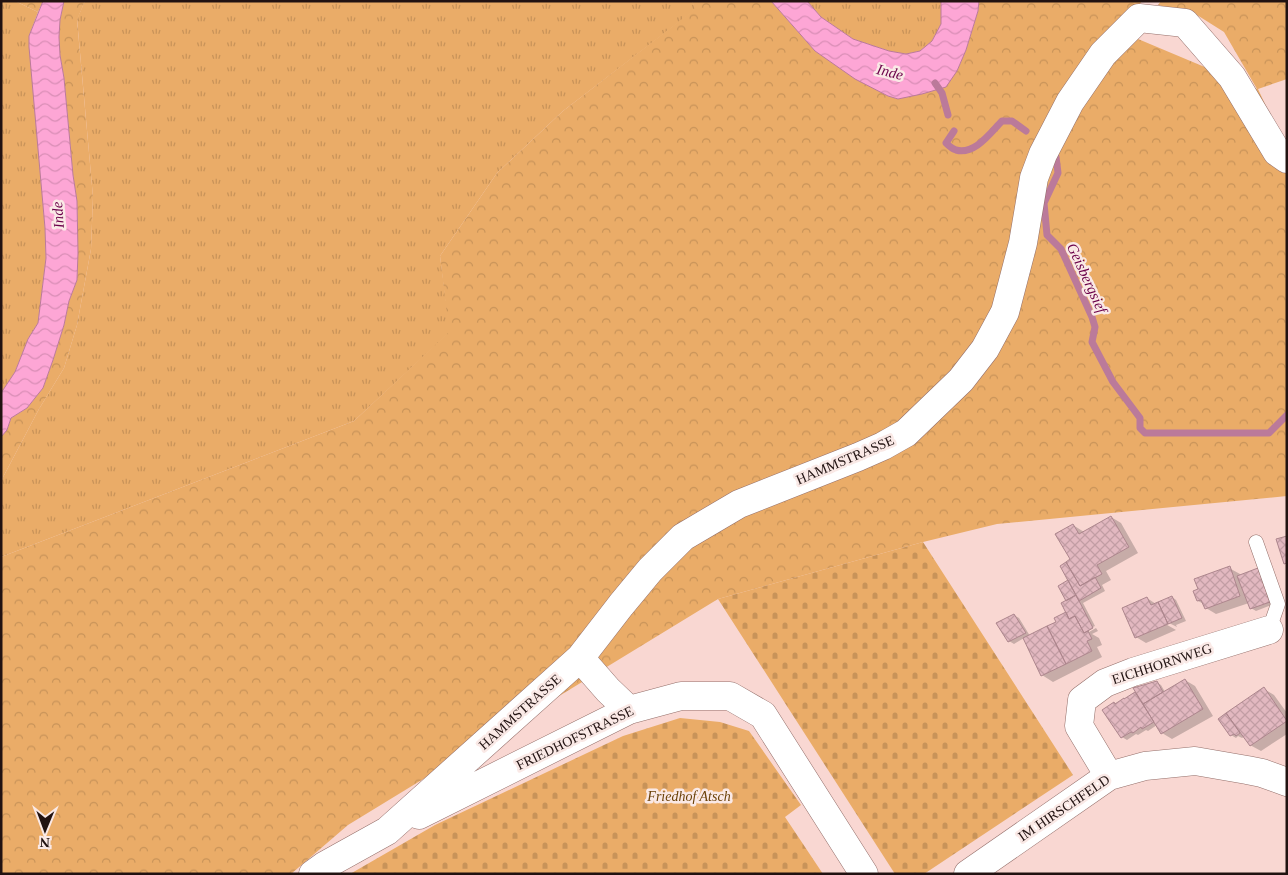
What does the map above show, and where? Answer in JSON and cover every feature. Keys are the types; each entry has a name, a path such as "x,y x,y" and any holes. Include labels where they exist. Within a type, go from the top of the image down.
{"street":[{"name":"HAMMSTRASSE","path":"313,874 387,831 580,658 650,570 683,536 739,504 883,446 906,433 961,380 985,349 1005,312 1023,243 1034,178 1043,154 1070,102 1103,54 1139,18 1185,23 1232,77 1277,152 1287,159"},
{"name":"EICHHORNWEG","path":"1109,776 1079,726 1082,700 1105,682 1269,630"},
{"path":"580,658 608,690 629,710"},
{"name":"FRIEDHOFSTRASSE","path":"387,831 629,710 681,696 730,696 762,715 864,874"},
{"name":"IM HIRSCHFELD","path":"968,874 1109,776 1146,766 1195,761 1262,773 1287,782"}],"lane":[{"path":"1256,542 1278,604 1269,630"}],"green space":[{"path":"1,1 15,1 38,12 29,36 46,258 38,323 28,339 15,372 1,393"},
{"path":"15,1 43,1 38,12"},
{"path":"64,1 85,1 77,20 93,197 91,249 77,325 64,368 39,409 1,481 1,437 7,430 11,418 27,408 43,388 77,280 77,201 59,37"},
{"path":"85,1 692,1 696,9 563,111 497,173 440,256 450,332 354,421 1,557 1,481 39,409 64,368 77,325 91,249 93,197 77,19"},
{"path":"692,1 771,1 815,51 855,78 888,96 898,99 908,96 957,71 966,50 978,11 979,1 1142,1 1119,31 1257,89 1224,32 1197,15 1158,5 1161,1 1287,1 1287,79 1258,89 1287,151 1287,496 997,524 923,542 718,599 348,825 291,874 1,874 1,557 354,421 449,332 440,256 497,173 563,111 695,9"},
{"path":"807,1 941,1 941,24 932,41 920,51 906,54 889,51 853,39 821,17"},
{"path":"923,542 1073,775 924,874 895,874 718,599"},
{"name":"Friedhof Atsch","path":"680,718 720,722 749,731 801,805 785,817 823,874 350,874 435,825 623,736"}],"water":[{"name":"Inde","path":"43,1 64,1 59,37 77,201 77,280 43,388 27,408 11,418 7,430 1,437 1,393 15,372 28,339 38,323 46,258 29,47 29,36"},
{"name":"Inde","path":"771,1 807,1 821,17 853,39 889,51 906,54 920,51 932,41 941,24 941,1 979,1 978,11 966,50 957,71 946,87 898,99 855,79 815,51"}],"building":[{"path":"1111,516 1129,547 1097,565 1102,574 1080,586 1066,562 1070,559 1055,534 1073,524 1079,534"},
{"path":"1287,536 1287,563 1284,564 1276,539"},
{"path":"1066,562 1080,586 1095,577 1101,588 1079,601 1060,566"},
{"path":"1230,566 1240,596 1205,609 1201,600 1197,601 1193,591 1198,589 1194,579"},
{"path":"1258,568 1270,602 1250,609 1237,576"},
{"path":"1068,580 1076,595 1066,601 1058,586"},
{"path":"1076,595 1093,628 1084,633 1075,616 1069,619 1061,603"},
{"path":"1172,596 1182,618 1168,624 1158,602"},
{"path":"1147,597 1151,605 1158,602 1168,624 1135,638 1122,608"},
{"path":"1066,612 1069,619 1075,616 1084,633 1088,631 1092,639 1087,641 1092,651 1066,664 1047,626 1056,622 1054,618"},
{"path":"1014,614 1026,633 1008,642 996,623"},
{"path":"1047,626 1066,664 1041,676 1023,638"},
{"path":"1185,679 1203,709 1161,734 1143,704"},
{"path":"1157,681 1163,692 1143,704 1133,688"},
{"path":"1264,687 1287,721 1250,746 1226,713"},
{"path":"1135,692 1154,722 1121,738 1102,710"},
{"path":"1226,713 1240,733 1236,736 1234,734 1230,736 1218,719"}],"waterway":[{"name":"Geisbergsief","path":"935,83 942,93 948,115"},
{"name":"Geisbergsief","path":"954,131 946,143 955,150 963,151 982,142 1002,121 1012,121 1026,131"},
{"name":"Geisbergsief","path":"1056,157 1058,173 1044,203 1047,235 1061,249 1092,317 1095,327 1092,342 1113,382 1140,418 1140,428 1145,433 1269,433 1287,415"}]}
